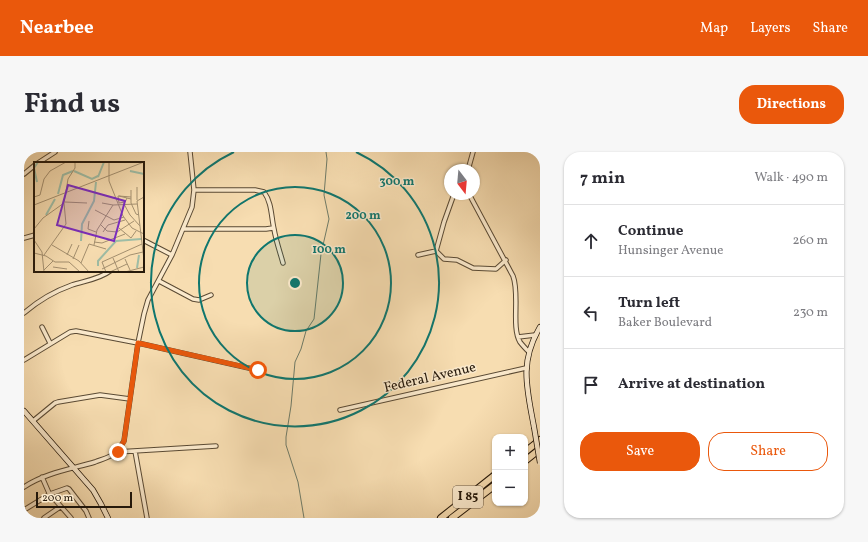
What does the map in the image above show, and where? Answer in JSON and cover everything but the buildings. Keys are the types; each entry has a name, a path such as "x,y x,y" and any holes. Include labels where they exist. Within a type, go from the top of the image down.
{"highway":[{"path":"528,450 540,440"},
{"path":"528,459 540,449"},
{"name":"I 85","path":"441,518 492,477"},
{"name":"I 85","path":"452,518 492,486"}],"street":[{"path":"40,162 55,152"},
{"path":"24,488 42,477 112,456 118,452 124,441 138,343 146,307 172,255 192,207 194,190 190,152"},
{"path":"470,164 473,152"},
{"path":"24,174 34,166"},
{"path":"194,190 255,190 264,192 270,205 273,228 284,264"},
{"path":"436,251 441,230 452,200"},
{"path":"472,200 506,260 515,281 518,337 529,352"},
{"path":"183,229 273,228"},
{"path":"24,238 34,235"},
{"path":"144,241 172,255"},
{"path":"418,255 436,251"},
{"path":"436,251 444,260 457,260 473,268 496,269 506,260"},
{"path":"24,313 35,304 60,290 108,272"},
{"path":"159,281 193,299 199,300 211,296"},
{"path":"42,327 50,343"},
{"path":"540,327 535,335 529,352 526,368 527,389 540,463"},
{"path":"24,360 50,343 70,332 76,331 138,343 258,370"},
{"path":"518,337 535,335"},
{"name":"Federal Avenue","path":"340,410 526,368"},
{"path":"33,421 58,402 100,395 130,399"},
{"path":"24,411 98,497 108,518"},
{"path":"118,452 216,446"},
{"path":"134,451 147,518"},
{"path":"42,477 50,494 71,518"},
{"path":"24,510 50,494 67,488 86,511 89,518"},
{"path":"44,518 60,507"},
{"path":"50,514 52,518"}],"waterway":[{"path":"304,518 298,482 286,445 286,437 291,406 295,362 301,349 306,331 314,319 321,254 329,219 324,195 327,159 326,152"}],"route":[{"path":"118,452 124,441 138,343 258,370"}]}
